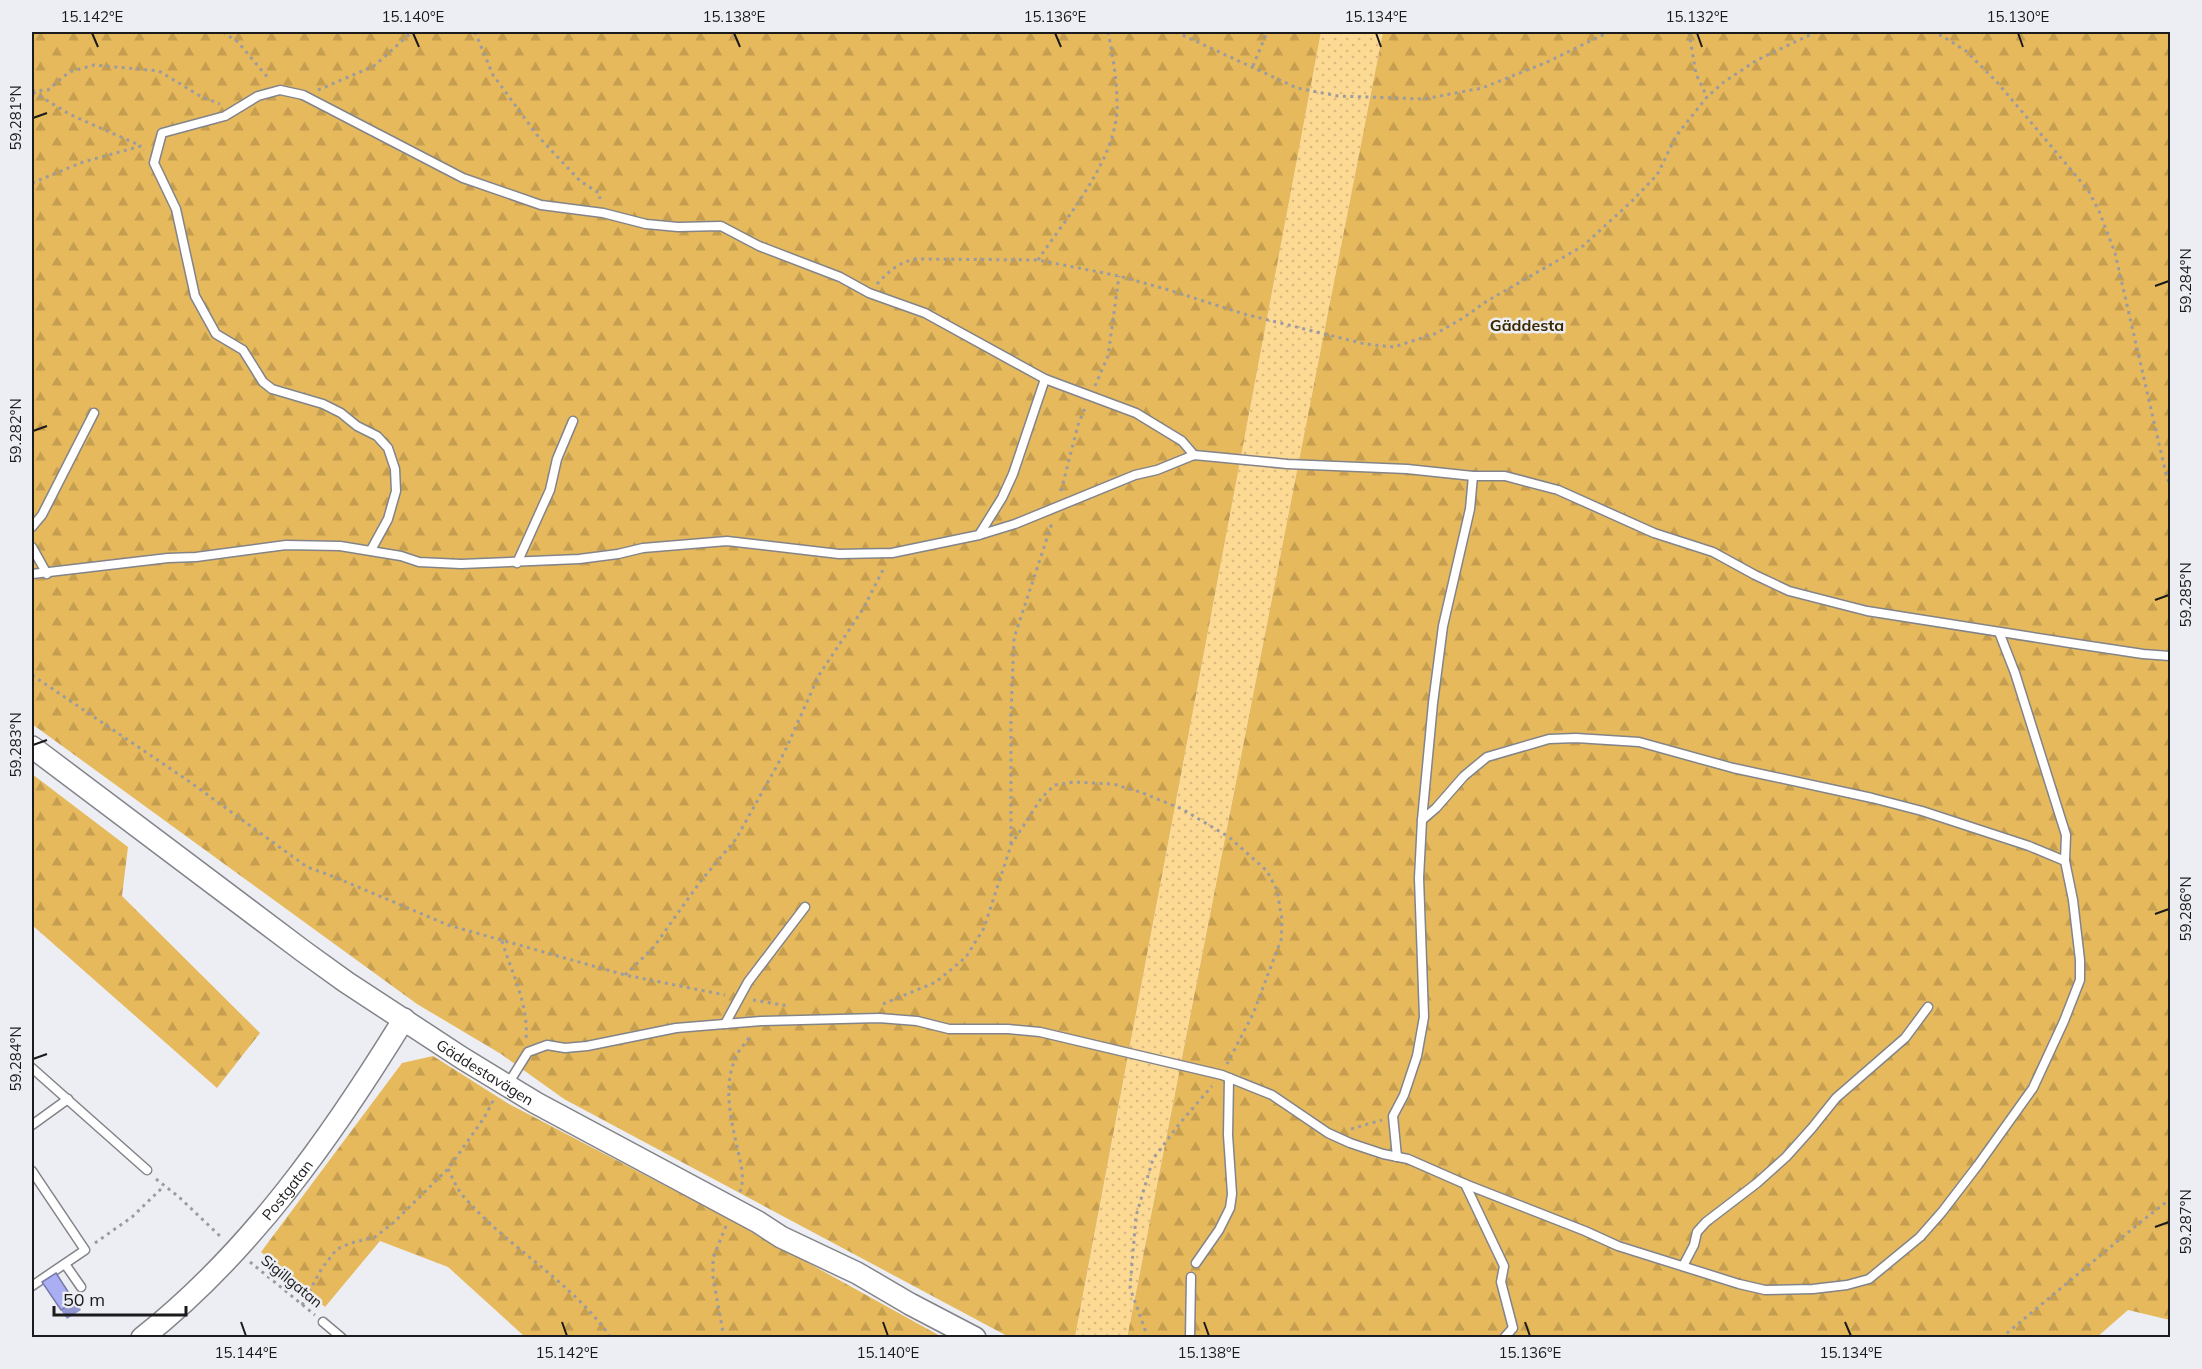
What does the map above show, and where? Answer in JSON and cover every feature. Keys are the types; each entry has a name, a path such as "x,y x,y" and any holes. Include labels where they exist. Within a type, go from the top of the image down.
{"street":[{"name":"Gäddestavägen","path":"32,747 303,951 462,1058 616,1148 975,1338"},
{"name":"Postgatan","path":"142,1338 208,1281 270,1212 369,1075 404,1019"}],"lane":[{"path":"371,550 388,519 396,491 395,469 388,448 377,436 357,426 341,413 323,404 272,389 263,382 243,350 216,334 195,296 176,209 154,163 162,133 225,116 258,96 279,90 303,95 463,178 541,205 603,213 646,224 678,227 721,226 759,246 840,277 869,293 925,313 1045,379 1136,413 1182,441 1194,455"},
{"path":"979,535 1002,498 1013,474 1045,379"},
{"path":"32,527 42,514 94,413"},
{"path":"517,563 550,490 557,459 573,421"},
{"path":"32,574 286,545 340,546 371,550 419,562 517,563 589,558 665,545 727,541 839,554 892,553 979,535 1015,524 1135,475 1157,470 1194,455 1287,464 1505,476 1558,490 1654,533 1713,552 1789,591 1867,611 2143,654 2170,656"},
{"path":"1397,1157 1393,1116 1404,1095 1418,1056 1424,1017 1419,878 1422,820 1443,626 1470,509 1473,476"},
{"path":"32,547 47,574"},
{"path":"508,1085 528,1052 547,1045 565,1048 586,1046 676,1028 760,1021 879,1018 917,1021 950,1029 1008,1029 1040,1032 1225,1076 1272,1095 1328,1133 1350,1143 1408,1159 1617,1246 1683,1266 1765,1290 1812,1289 1847,1285 1869,1279 1920,1237 1942,1212 2018,1112 2033,1088 2080,980 2073,900 2065,861 2066,835 1999,632"},
{"path":"1422,820 1436,808 1464,776 1487,757 1498,753 1549,739 1576,738 1639,742 1733,768 1922,811 2029,846 2065,861"},
{"path":"724,1024 748,982 805,907"},
{"path":"1683,1266 1694,1245 1697,1232 1706,1222 1757,1184 1785,1157 1836,1098 1905,1038 1928,1007"},
{"path":"32,1068 147,1170"},
{"path":"1196,1263 1219,1230 1230,1208 1232,1194 1225,1076"},
{"path":"32,1125 68,1099"},
{"path":"32,1171 85,1250 32,1286"},
{"path":"1465,1184 1504,1266 1502,1282 1513,1328 1504,1338"},
{"path":"65,1264 81,1287"},
{"path":"1190,1338 1191,1277"},
{"path":"323,1322 342,1338"}],"path":[{"path":"223,32 238,42 267,74 276,91"},
{"path":"303,95 339,83 374,66 412,32"},
{"path":"475,32 493,75 537,135 580,181 598,193 603,213"},
{"path":"1038,260 1100,166 1113,136 1118,107 1108,32"},
{"path":"1176,32 1297,88 1338,96 1424,99 1482,88 1545,63 1609,32"},
{"path":"1253,66 1267,32"},
{"path":"1689,32 1696,74 1707,97"},
{"path":"869,293 888,272 904,261 916,258 1038,260 1119,276 1244,314 1365,344 1394,347 1437,333 1487,301 1584,246 1657,175 1676,136 1707,97 1724,82 1757,60 1816,32"},
{"path":"1932,32 1966,51 1997,82 2088,190 2099,211 2115,253 2170,486"},
{"path":"32,91 48,90 69,72 94,65 159,71 200,96 222,105 249,102"},
{"path":"32,91 71,115 141,146 154,163"},
{"path":"32,183 83,162 141,146"},
{"path":"1011,845 1011,714 1014,638 1057,507 1078,425 1108,356 1119,276"},
{"path":"625,975 653,948 700,882 736,839 784,753 819,675 863,609 892,553"},
{"path":"32,675 190,782 307,867 448,925 502,941 625,975 789,1006"},
{"path":"879,1005 889,1003 936,982 966,957 984,928 1011,845 1041,797 1055,785 1074,782 1113,784 1140,792 1182,809 1229,837 1262,865 1277,890 1282,920 1281,940 1253,1014 1225,1076 1180,1123 1153,1159 1136,1216 1130,1288 1148,1338"},
{"path":"502,941 510,970 523,1001 527,1024 525,1057"},
{"path":"724,1338 713,1277 713,1258 743,1183 742,1168 732,1126 728,1084 735,1057 760,1021"},
{"path":"302,1305 322,1268 337,1249 375,1237 393,1223 448,1169 484,1118 495,1097 508,1085"},
{"path":"1328,1133 1373,1124 1393,1116"},
{"path":"448,1169 462,1196 573,1293 600,1322 611,1338"},
{"path":"85,1250 132,1217 163,1187 179,1197 226,1241"},
{"path":"2001,1338 2170,1199"},
{"name":"Sigillgatan","path":"247,1260 323,1322"}],"shaded area":[{"path":"1321,32 1383,32 1127,1337 1075,1338"}],"green space":[{"path":"32,32 1321,32 1075,1337 1009,1337 564,1099 501,1054 417,1004 32,724"},
{"path":"1383,32 2170,32 2170,1320 2128,1310 2096,1338 1127,1338"},
{"path":"32,774 128,847 122,896 260,1033 217,1088 32,925"},
{"path":"433,1056 509,1104 729,1219 942,1337 525,1337 448,1267 380,1241 325,1307 261,1252 402,1063"}],"building":[{"path":"56,1273 74,1301 61,1310 42,1282"}],"district":[{"name":"Gäddesta","path":"1527,325"}]}
